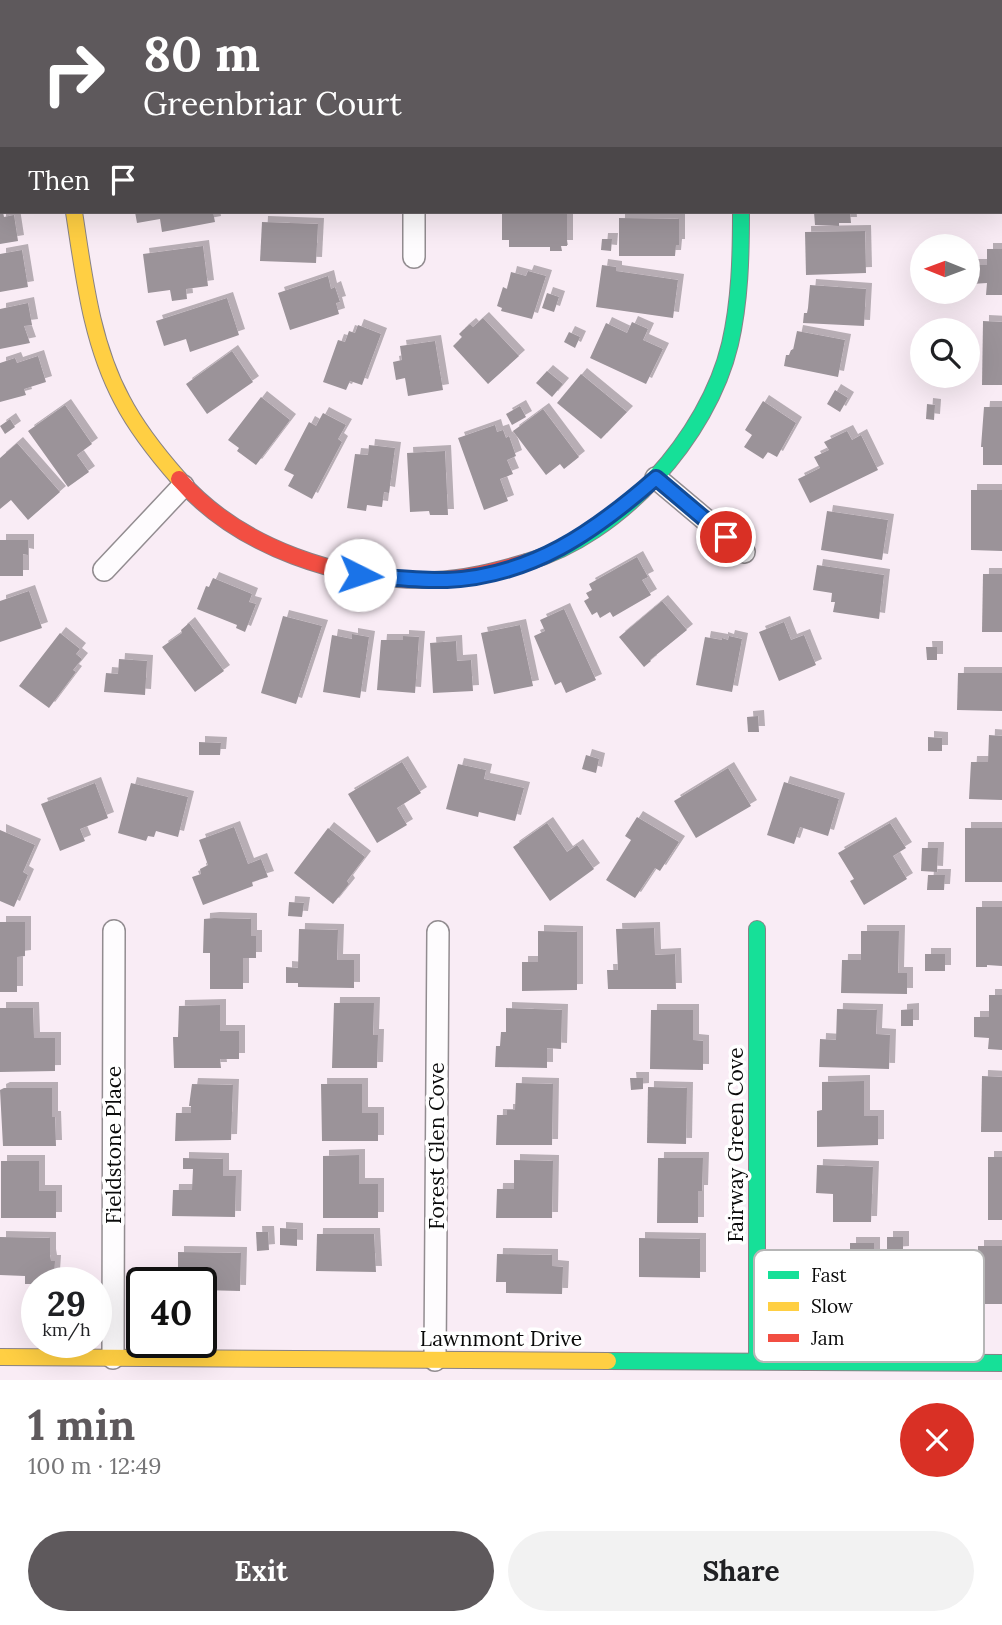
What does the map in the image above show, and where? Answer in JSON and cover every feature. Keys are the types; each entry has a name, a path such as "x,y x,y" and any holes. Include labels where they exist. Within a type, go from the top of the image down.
{"street":[{"path":"74,214 95,329 108,370 151,447 183,486 238,530 277,551 310,563 360,575 450,580 494,572 539,559 579,538 617,512 656,478 682,445 706,407 724,365 734,321 741,255 741,214"},
{"path":"414,214 414,257"},
{"path":"656,478 744,552"},
{"path":"104,570 183,486"},
{"name":"Fairway Green Cove","path":"757,929 757,1250"},
{"name":"Fieldstone Place","path":"113,1358 114,931"},
{"name":"Forest Glen Cove","path":"435,1360 438,932"},
{"name":"Lawnmont Drive","path":"0,1357 754,1361"},
{"name":"Lawnmont Drive","path":"880,1362 1002,1363"}],"building":[{"path":"0,214 4,217 14,215 18,241 0,244"},
{"path":"135,214 213,214 215,222 162,232 160,219 137,223"},
{"path":"502,214 567,214 567,246 561,246 562,251 550,251 550,247 509,247 509,240 502,240"},
{"path":"814,214 850,214 851,223 839,223 839,226 815,225"},
{"path":"619,218 679,219 679,245 676,245 675,256 619,256"},
{"path":"262,222 318,224 316,263 260,261"},
{"path":"865,231 866,273 806,275 805,232"},
{"path":"602,239 612,239 611,251 601,250"},
{"path":"203,246 208,286 186,289 187,299 172,301 170,290 148,293 143,254"},
{"path":"987,249 1002,249 1002,295 986,295 987,283 980,283 980,265 987,265"},
{"path":"22,250 28,287 0,292 0,254"},
{"path":"602,265 616,267 616,271 678,280 673,318 596,307"},
{"path":"528,271 546,276 532,319 501,311 502,308 497,306 503,287 507,289 511,272 526,276"},
{"path":"328,276 331,289 335,287 340,302 336,303 339,314 290,330 278,293"},
{"path":"810,285 866,289 864,326 803,323 804,313 807,313 808,308"},
{"path":"547,293 559,297 554,312 542,308"},
{"path":"227,298 239,335 190,352 186,339 164,346 156,321"},
{"path":"28,303 32,325 24,326 30,343 0,349 0,309"},
{"path":"483,318 519,356 488,384 453,346 462,337 459,334 463,330 470,324 473,327"},
{"path":"983,321 1002,322 1002,385 982,385"},
{"path":"632,322 648,329 643,340 663,349 646,384 590,358 606,323 627,333"},
{"path":"358,325 381,334 362,385 350,381 346,390 323,382 338,340 345,342 349,331 355,333"},
{"path":"797,331 845,340 838,377 784,366 786,355 793,350"},
{"path":"569,332 580,337 575,348 564,342"},
{"path":"435,341 443,390 408,396 405,378 396,380 393,362 402,360 400,346"},
{"path":"232,351 253,382 207,414 186,384"},
{"path":"38,356 46,382 24,389 26,395 0,402 0,363 15,358 17,363"},
{"path":"547,371 563,384 552,397 536,383"},
{"path":"581,374 627,412 601,439 557,403"},
{"path":"835,390 848,398 840,412 827,404"},
{"path":"261,397 290,420 256,465 237,451 239,448 228,440"},
{"path":"763,401 796,423 777,457 768,452 763,459 744,447 752,435 745,430"},
{"path":"927,404 935,405 934,420 926,419"},
{"path":"65,405 92,444 77,455 89,472 68,487 28,431"},
{"path":"520,406 526,417 512,425 506,414"},
{"path":"984,407 1002,407 1002,465 983,465 981,447"},
{"path":"543,409 579,457 564,469 560,464 546,475 513,431"},
{"path":"323,413 346,425 338,439 342,442 312,499 288,486 294,475 284,470 309,422 316,426"},
{"path":"10,419 15,427 5,434 0,426"},
{"path":"495,425 497,432 503,430 506,438 509,436 516,456 507,460 513,474 500,479 508,501 484,510 458,438"},
{"path":"847,431 852,440 861,435 878,470 810,503 798,479 820,468 814,457 829,450 824,442"},
{"path":"17,443 60,492 28,520 11,500 0,509 0,458"},
{"path":"369,445 395,448 389,493 384,492 382,507 367,505 366,511 347,508 355,454 368,455"},
{"path":"445,451 448,515 430,515 429,511 410,512 407,453"},
{"path":"971,490 1002,490 1002,551 971,550"},
{"path":"827,511 888,520 882,560 821,550"},
{"path":"0,540 28,540 28,555 23,554 23,576 0,576"},
{"path":"637,557 648,577 642,580 651,595 613,617 610,612 600,618 597,612 592,615 584,601 589,598 586,593 592,590 589,584"},
{"path":"817,565 884,575 879,619 833,612 835,602 831,602 832,593 813,590"},
{"path":"983,574 1002,574 1002,632 982,632"},
{"path":"213,578 252,594 249,602 256,604 245,632 236,628 237,625 197,609 206,586 209,587"},
{"path":"29,591 42,628 0,642 0,601"},
{"path":"662,601 687,630 644,667 619,637"},
{"path":"564,609 596,680 566,693 561,682 555,685 534,636 545,631 540,620"},
{"path":"283,616 322,626 296,704 261,693"},
{"path":"784,622 791,640 804,635 816,665 779,681 759,632"},
{"path":"189,623 224,671 195,692 162,647 182,633 181,630"},
{"path":"520,625 533,686 494,694 481,633"},
{"path":"60,633 80,649 76,654 82,659 73,670 76,672 49,708 19,686"},
{"path":"352,634 369,637 360,698 323,692 332,635 352,639"},
{"path":"403,636 419,637 415,693 377,690 381,640 403,640"},
{"path":"729,636 742,639 732,692 696,685 705,637 728,640"},
{"path":"456,641 457,661 471,660 473,691 433,693 430,643"},
{"path":"926,647 937,647 937,660 927,660"},
{"path":"119,659 147,661 145,695 104,692 106,673 118,674"},
{"path":"958,673 1002,673 1002,711 957,710"},
{"path":"758,716 759,732 748,732 747,717"},
{"path":"989,735 1002,736 1002,800 969,799 971,762 988,762"},
{"path":"928,737 942,738 942,751 928,751"},
{"path":"199,742 221,743 220,755 199,755"},
{"path":"586,755 599,759 596,773 582,769"},
{"path":"402,762 421,793 397,808 407,825 377,843 348,794"},
{"path":"458,764 486,770 484,779 524,788 515,821 479,812 478,817 446,809"},
{"path":"728,768 751,806 696,838 674,801"},
{"path":"784,782 839,799 828,836 800,827 794,844 767,835"},
{"path":"95,783 108,818 80,829 85,841 60,851 41,804"},
{"path":"131,783 188,797 178,837 156,831 154,837 148,836 146,841 118,833"},
{"path":"637,817 679,842 660,871 655,868 635,898 606,880 631,840 625,836"},
{"path":"547,823 567,852 577,845 594,869 550,901 513,847"},
{"path":"890,823 906,848 893,856 907,879 864,905 850,881 854,879 838,853"},
{"path":"234,827 248,864 261,859 268,877 252,882 253,886 203,905 192,877 201,874 200,869 208,865 199,840"},
{"path":"328,828 365,857 333,904 294,873"},
{"path":"965,828 1002,828 1002,882 965,882"},
{"path":"0,830 35,845 23,872 28,875 14,907 0,901"},
{"path":"922,848 938,848 937,872 921,871"},
{"path":"928,875 945,875 944,890 927,890"},
{"path":"289,902 304,903 302,917 288,916"},
{"path":"976,907 1002,907 1002,966 976,967"},
{"path":"204,919 251,919 251,936 256,936 256,958 243,958 243,989 210,989 210,953 203,953"},
{"path":"0,922 25,922 25,956 17,957 17,992 0,992"},
{"path":"654,928 655,955 675,954 676,989 608,989 607,970 618,970 616,929"},
{"path":"299,929 338,930 337,960 354,960 354,988 298,987 298,983 286,983 286,967 298,968"},
{"path":"538,931 577,932 577,990 522,991 522,962 538,962"},
{"path":"861,931 899,931 898,973 907,973 907,994 841,993 842,960 861,960"},
{"path":"925,954 945,954 945,971 925,971"},
{"path":"989,995 1002,995 1002,1050 988,1049 989,1038 974,1037 974,1017 989,1017"},
{"path":"334,1003 374,1003 373,1035 378,1035 377,1068 332,1068"},
{"path":"220,1005 220,1031 239,1031 239,1059 220,1059 221,1068 174,1068 173,1037 178,1037 179,1006"},
{"path":"0,1008 33,1008 34,1038 55,1038 55,1071 0,1072"},
{"path":"506,1008 562,1010 561,1049 547,1048 547,1068 495,1067 496,1046 500,1046 501,1032 506,1032"},
{"path":"837,1009 877,1010 876,1034 890,1035 889,1069 819,1067 820,1039 836,1040"},
{"path":"913,1009 913,1026 901,1026 901,1010"},
{"path":"651,1010 693,1010 693,1040 703,1041 703,1070 650,1069"},
{"path":"982,1076 1002,1077 1002,1132 981,1132"},
{"path":"630,1078 643,1078 643,1089 631,1090"},
{"path":"864,1081 864,1116 878,1116 878,1145 817,1147 817,1111 822,1110 822,1082"},
{"path":"516,1083 553,1084 552,1145 496,1145 497,1115 507,1115 507,1110 515,1110"},
{"path":"192,1084 233,1085 231,1140 175,1141 176,1113 191,1113 189,1106"},
{"path":"321,1084 362,1084 362,1113 378,1113 378,1141 322,1141"},
{"path":"648,1087 687,1088 686,1144 647,1143"},
{"path":"52,1088 56,1146 3,1146 0,1090"},
{"path":"359,1155 359,1184 378,1184 378,1218 323,1218 323,1156"},
{"path":"988,1157 1002,1157 1002,1220 988,1220"},
{"path":"183,1158 223,1159 223,1176 236,1176 235,1217 172,1216 173,1190 192,1190 193,1169 183,1169"},
{"path":"658,1158 703,1158 702,1191 698,1191 698,1223 657,1223"},
{"path":"514,1160 553,1161 552,1218 496,1218 497,1189 514,1189"},
{"path":"1,1161 39,1161 39,1191 56,1191 56,1218 1,1218"},
{"path":"817,1165 873,1167 871,1222 833,1222 833,1194 816,1193"},
{"path":"280,1228 297,1229 297,1246 280,1245"},
{"path":"256,1232 268,1232 269,1250 257,1251"},
{"path":"317,1234 374,1234 376,1272 316,1271"},
{"path":"0,1237 50,1238 50,1255 51,1261 55,1261 55,1267 21,1267 21,1276 0,1275"},
{"path":"887,1237 903,1237 903,1250 887,1250"},
{"path":"639,1238 700,1239 700,1278 639,1277"},
{"path":"850,1243 874,1243 874,1250 850,1250"},
{"path":"978,1246 1002,1246 1002,1304 984,1304 984,1250 978,1250"},
{"path":"178,1252 241,1253 240,1291 217,1290 217,1267 178,1267"},
{"path":"497,1254 552,1255 552,1266 563,1267 562,1294 506,1293 506,1282 496,1282"}],"traffic: fast":[{"path":"527,562 561,549 594,530 626,506 655,478 702,414 719,379 730,344 739,278 741,214"},
{"path":"757,929 757,1250"},
{"path":"608,1361 754,1362"},
{"path":"805,1362 1002,1363"}],"traffic: slow":[{"path":"74,214 90,308 111,378 141,431 179,479"},
{"path":"0,1357 608,1361"}],"traffic: jam":[{"path":"179,479 203,503 231,524 262,542 328,567 363,575 432,580 480,574 527,562"}],"route":[{"path":"360,575 450,580 494,572 539,559 579,538 617,512 656,478 726,537"}]}
